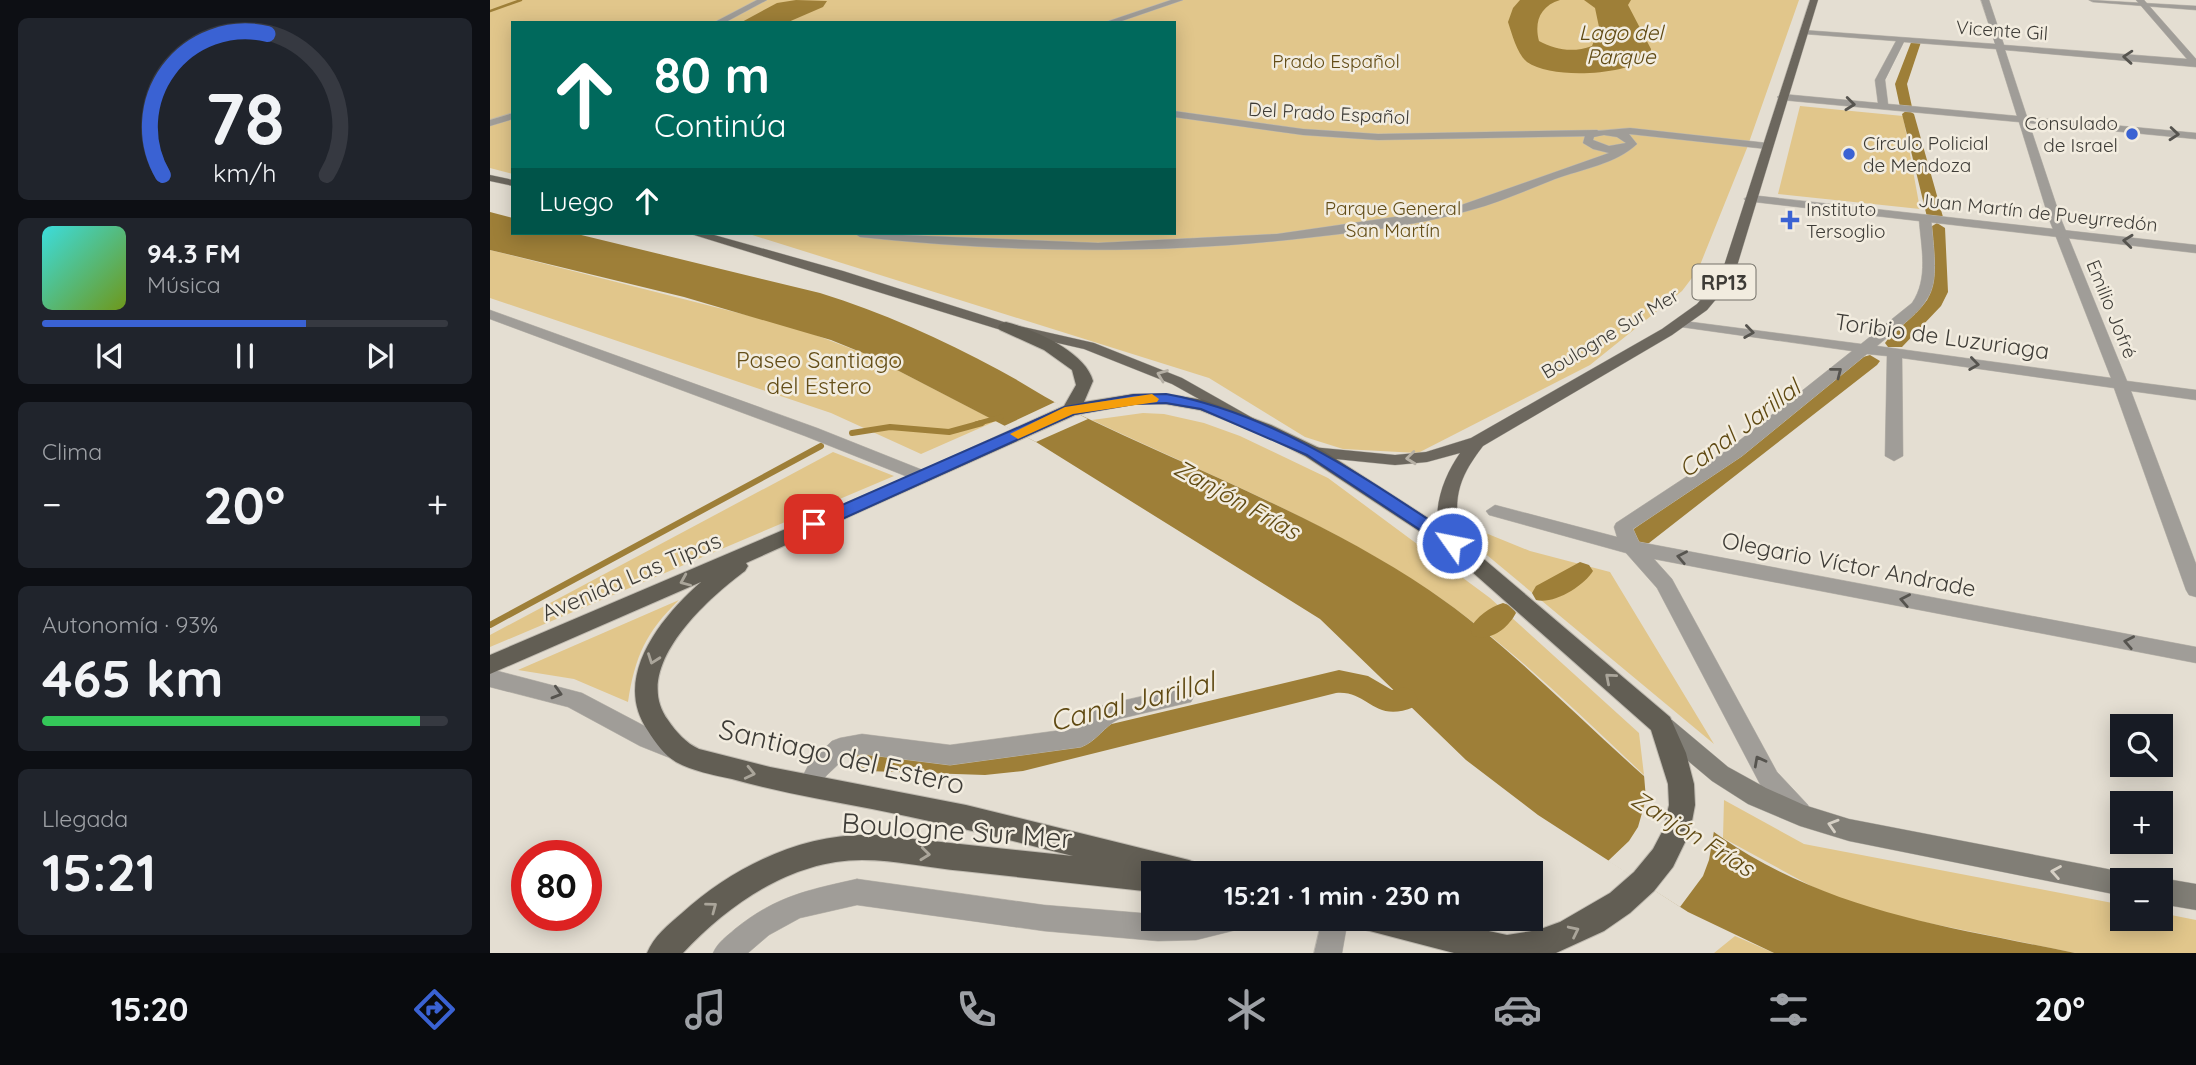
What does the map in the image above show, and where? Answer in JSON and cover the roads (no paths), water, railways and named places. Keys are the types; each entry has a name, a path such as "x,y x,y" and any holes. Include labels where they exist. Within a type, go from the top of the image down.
{"highway":[{"path":"1006,327 1058,351 1076,364 1085,377 1084,388 1070,410"},
{"path":"1070,410 1134,399 1166,398 1204,405 1265,429 1312,452 1452,543 1661,724 1678,769 1682,806 1672,845 1643,883 1586,925 1554,941 1514,952 1424,931"},
{"name":"Avenida Las Tipas","path":"490,666 1070,410"},
{"name":"Avenida Las Tipas","path":"684,753 654,726 646,705 646,682 658,646 686,611 714,583 793,534"},
{"name":"Santiago del Estero","path":"684,753 748,773 1002,826 1141,861"},
{"name":"Boulogne Sur Mer","path":"662,953 700,915 756,878 795,859 839,848 887,850 1141,877"}],"main road":[{"name":"Boulogne Sur Mer","path":"1312,452 1395,460 1427,457 1477,442 1681,323 1702,307 1726,279 1814,0"},
{"path":"490,178 511,183"},
{"path":"490,187 511,192"},
{"path":"701,235 838,274 1006,327 1090,346 1177,381 1265,429"},
{"name":"Boulogne Sur Mer","path":"1452,543 1446,512 1448,493 1454,471 1477,442"},
{"path":"1661,724 1720,774 1757,796 1800,815 1849,830 2110,881"},
{"path":"2173,893 2196,897"}],"street":[{"path":"721,21 763,0"},
{"path":"1113,21 1179,0"},
{"name":"Emilio Jofré","path":"1985,0 2061,234 2121,385 2196,590"},
{"path":"2093,0 2196,8"},
{"path":"2141,2 2196,63"},
{"name":"Vicente Gil","path":"1805,32 2196,63"},
{"path":"1883,107 1880,80 1901,39"},
{"path":"1782,97 2196,136"},
{"name":"Del Prado Español","path":"1176,114 1303,132 1378,137 1617,133"},
{"path":"490,123 511,118"},
{"path":"1617,133 1630,131 1767,146"},
{"name":"Del Prado Español","path":"1525,133 1609,149 1628,146"},
{"path":"1566,171 1589,156 1591,144 1587,137 1597,133"},
{"path":"1617,133 1627,137 1628,146"},
{"path":"877,235 936,242 1072,248 1187,245 1300,235 1452,212 1566,171 1591,165 1628,146 1655,137 1692,138"},
{"name":"Juan Martín de Pueyrredón","path":"1750,199 2196,249"},
{"path":"1800,815 1769,779 1665,584 1656,569 1624,536 1623,527 1736,452 1867,349 1924,298 1929,276 1926,219"},
{"path":"490,314 811,432 923,477"},
{"name":"Toribio de Luzuriaga","path":"1681,323 2196,395"},
{"path":"1894,352 1894,456"},
{"name":"Olegario Víctor Andrade","path":"1495,511 1633,548 2196,655"},
{"name":"Santiago del Estero","path":"490,678 574,699 648,739 684,753"},
{"path":"810,785 818,769 840,748 862,744 950,755 1068,739 1090,733 1095,723 1107,714 1183,696"},
{"path":"727,953 760,926 795,906 857,892 1044,918 1141,927"},
{"path":"1328,953 1333,931"}],"water":[{"path":"796,0 827,1 823,7 791,21 744,21 777,3"},
{"name":"Lago del Parque","path":"1520,0 1560,0 1548,6 1540,16 1537,27 1539,41 1552,47 1571,50 1592,46 1599,27 1595,8 1584,0 1631,0 1628,5 1651,49 1650,57 1624,68 1589,73 1539,68 1527,62 1520,54 1508,22 1513,8"},
{"name":"Zanjón Frías","path":"490,212 511,217 511,235 581,235 820,293 933,337 1064,407 1255,495 1345,539 1388,564 1468,618 1646,778 1721,837 1762,862 1804,883 1892,913 1937,925 2075,953 1774,953 1688,912 1538,815 1466,760 1320,619 1036,442 868,355 831,340 684,297 490,250"}],"waterway":[{"path":"490,11 521,0"},
{"name":"Canal Jarillal","path":"1906,107 1901,84 1916,42"},
{"name":"Canal Jarillal","path":"1908,114 1935,217"},
{"name":"Canal Jarillal","path":"1895,343 1935,302 1939,292 1937,228"},
{"name":"Canal Jarillal","path":"1640,537 1870,361"},
{"path":"976,424 1001,417"},
{"path":"852,433 890,427 949,432 982,423"},
{"path":"490,625 821,446"},
{"name":"Canal Jarillal","path":"1545,593 1580,571"},
{"name":"Canal Jarillal","path":"1483,629 1503,613"},
{"name":"Canal Jarillal","path":"867,758 985,762 1023,758 1339,682 1358,684 1392,702 1404,699"}],"place":[{"name":"Consulado de Israel","path":"2132,134"},
{"name":"Círculo Policial de Mendoza","path":"1849,154"},
{"name":"Instituto Tersoglio","path":"1790,220"}],"park label":[{"name":"Prado Español","path":"1336,61"},
{"name":"Parque General San Martín","path":"1393,219"},
{"name":"Paseo Santiago del Estero","path":"819,372"}]}
